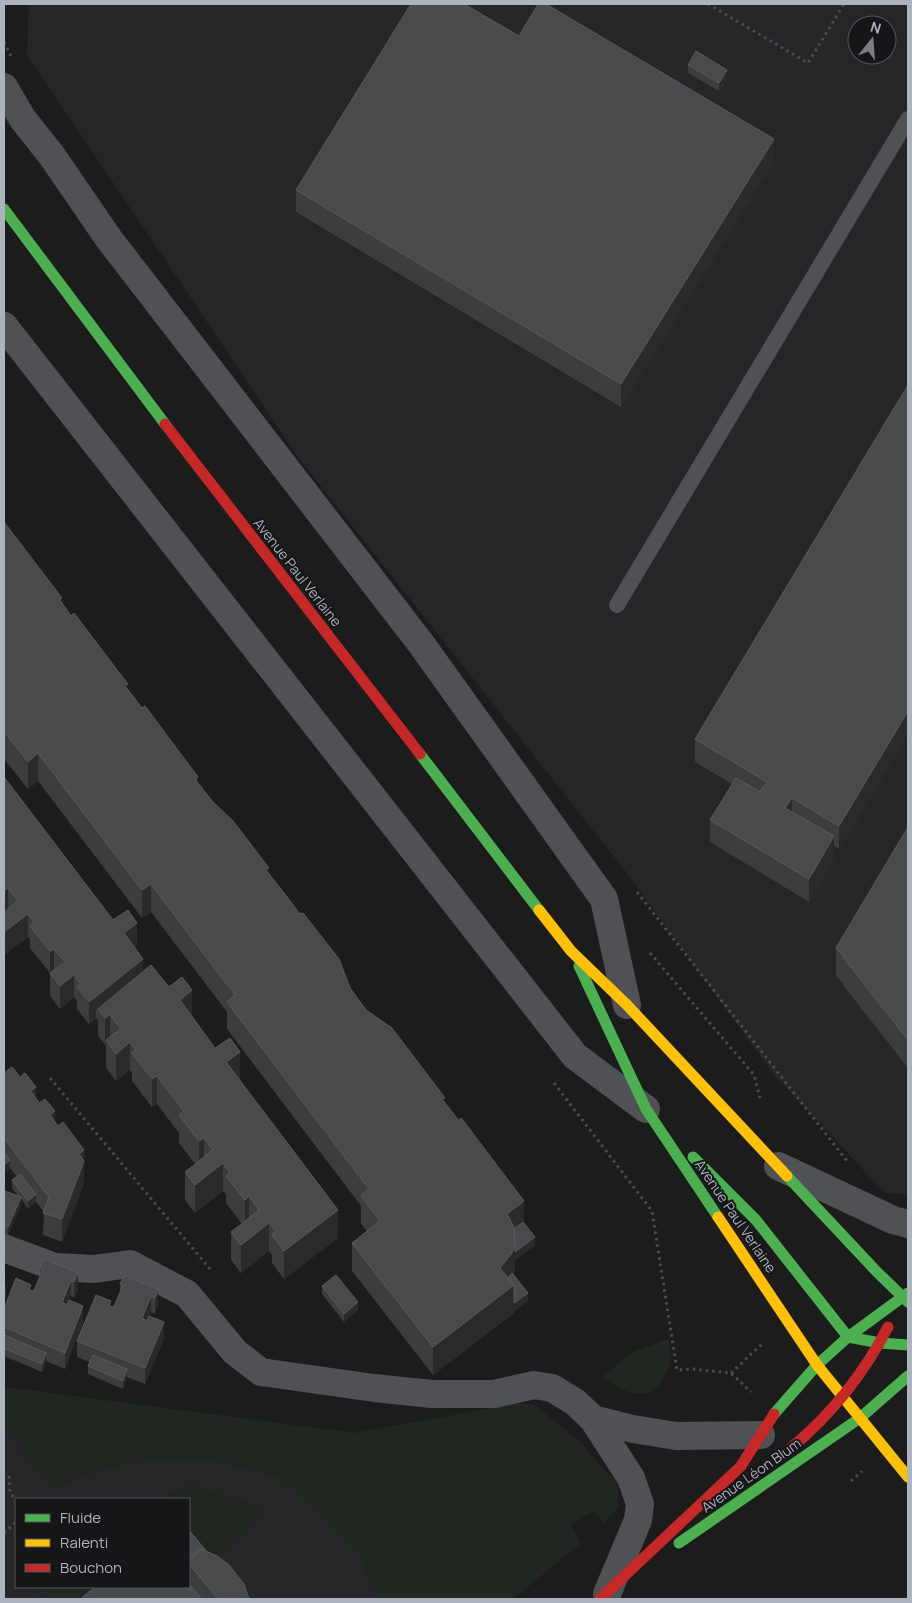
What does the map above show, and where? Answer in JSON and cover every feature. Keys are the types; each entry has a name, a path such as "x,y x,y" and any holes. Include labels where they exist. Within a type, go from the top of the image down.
{"main road":[{"name":"Avenue Paul Verlaine","path":"4,209 161,418 572,951 627,1005 877,1272 906,1297"},
{"name":"Avenue Paul Verlaine","path":"572,951 646,1110 818,1365 908,1477"},
{"path":"646,1110 756,1220 848,1337 903,1345"},
{"name":"Avenue Léon Blum","path":"603,1596 741,1466 774,1414 818,1365 848,1337 906,1297"},
{"name":"Avenue Léon Blum","path":"782,1455 844,1398 869,1370 880,1343 906,1297"},
{"path":"889,1359 903,1345 908,1331"},
{"path":"818,1365 869,1370"},
{"path":"888,1376 905,1383"},
{"name":"Avenue Léon Blum","path":"699,1529 860,1418 905,1383"},
{"path":"860,1418 871,1395"},
{"name":"Avenue Léon Blum","path":"699,1529 726,1500 754,1478"},
{"path":"603,1596 699,1529"}],"street":[{"path":"4,87 22,118 52,156 109,239 422,645 604,899 627,1005"},
{"path":"4,326 575,1056 646,1110"},
{"path":"778,1166 893,1220 908,1224"},
{"path":"4,1248 55,1266 94,1269 130,1264 187,1294 235,1352 262,1372 432,1394 494,1394 534,1385 552,1388 575,1402 593,1418 631,1478 640,1504 638,1520 603,1596"},
{"path":"593,1418 633,1429 676,1436 761,1435"}],"lane":[{"path":"616,605 908,119"}],"path":[{"path":"708,4 808,64 844,4"},
{"path":"648,951 754,1075 761,1103"},
{"path":"50,1078 212,1271"},
{"path":"550,1078 652,1212 677,1370 692,1369 731,1374"},
{"path":"10,1476 10,1492 15,1499"},
{"path":"4,1532 15,1523"}],"shaded area":[{"path":"29,4 908,4 908,1194 885,1193 774,1075 626,872 300,460 27,55"},
{"path":"668,1339 671,1350 670,1364 656,1389 643,1394 628,1392 603,1377 632,1352"},
{"path":"4,1387 354,1433 521,1403 513,1599 4,1599"},
{"path":"4,1387 354,1433 521,1403 535,1405 577,1439 618,1485 618,1507 604,1523 594,1511 570,1525 581,1543 513,1599 374,1599 379,1594 362,1572 366,1562 315,1508 279,1477 209,1459 152,1459 98,1470 55,1490 4,1430"},
{"path":"192,1485 266,1508 206,1567 190,1547 190,1498 161,1498"},
{"path":"49,1588 113,1588 99,1599 35,1599"}],"building":[{"path":"411,4 464,4 519,36 538,4 546,4 774,139 621,384 296,190"},
{"path":"696,51 727,70 719,83 688,65"},
{"path":"908,385 908,711 839,826 792,798 785,808 834,836 809,879 710,820 736,778 760,792 767,782 695,739"},
{"path":"4,522 62,598 60,600 71,616 74,613 128,684 125,686 142,708 145,706 198,777 195,779 212,801 233,821 269,868 266,870 300,914 303,913 339,959 350,988 366,1010 392,1028 445,1098 442,1099 459,1121 461,1118 524,1201 507,1214 514,1227 515,1243 512,1253 500,1268 514,1285 433,1347 352,1243 380,1221 361,1196 369,1189 227,1002 235,995 151,884 142,890 38,753 28,762 4,731"},
{"path":"4,777 113,920 128,910 137,923 124,933 143,959 89,1002 77,987 81,984 74,975 60,986 50,973 65,962 54,949 50,951 30,926 35,923 28,914 4,932 4,912 18,901 8,888 4,891"},
{"path":"908,827 908,1040 836,948"},
{"path":"151,965 169,987 182,977 192,990 180,1000 215,1048 230,1038 240,1052 226,1062 338,1210 284,1251 272,1235 276,1231 269,1223 241,1245 231,1232 259,1210 249,1196 245,1200 226,1176 230,1172 223,1163 195,1185 185,1172 213,1150 204,1138 199,1141 179,1115 184,1111 157,1076 152,1079 132,1053 136,1050 130,1042 116,1054 106,1040 121,1029 110,1015 105,1018 98,1009"},
{"path":"12,1067 20,1077 25,1073 36,1087 31,1091 39,1103 45,1099 55,1111 50,1115 58,1126 63,1122 84,1150 79,1154 84,1161 62,1219 43,1213 49,1197 4,1138 4,1073"},
{"path":"4,1152 10,1160 4,1165"},
{"path":"20,1174 36,1194 28,1201 12,1180"},
{"path":"5,1191 21,1197 8,1227 4,1225"},
{"path":"523,1222 535,1237 515,1252 514,1229"},
{"path":"44,1259 78,1273 74,1282 71,1281 62,1302 67,1305 69,1300 83,1306 65,1353 4,1327 4,1309 16,1278 31,1285 29,1290 34,1291 43,1269 40,1268"},
{"path":"512,1273 528,1293 514,1303 514,1285 508,1278"},
{"path":"336,1275 358,1302 344,1314 322,1286"},
{"path":"124,1276 158,1289 155,1298 151,1296 142,1318 147,1321 149,1316 164,1322 145,1368 77,1341 96,1295 111,1301 109,1306 114,1307 123,1285 120,1284"},
{"path":"4,1335 46,1353 42,1364 4,1348"},
{"path":"93,1355 127,1369 123,1381 88,1366"},
{"path":"190,1531 206,1551 201,1549 190,1559"},
{"path":"201,1549 217,1556 229,1565 244,1584 249,1599 218,1599 190,1565 190,1559"},
{"path":"190,1585 202,1599 80,1599 94,1588 190,1588"}],"traffic: fast":[{"path":"4,209 165,424"},
{"path":"420,754 539,910"},
{"path":"579,966 646,1109 718,1217"},
{"path":"693,1157 756,1220 848,1337 880,1343 908,1345"},
{"path":"787,1176 877,1272 908,1302"},
{"path":"774,1414 817,1365 848,1337 908,1293"},
{"path":"679,1543 860,1418 908,1376"}],"traffic: slow":[{"path":"539,910 571,951 627,1005 787,1176"},
{"path":"718,1217 817,1365 908,1477"}],"traffic: jam":[{"path":"165,424 420,754"},
{"path":"791,1448 820,1422 846,1393 888,1327"},
{"path":"600,1599 741,1466 774,1414"}]}
